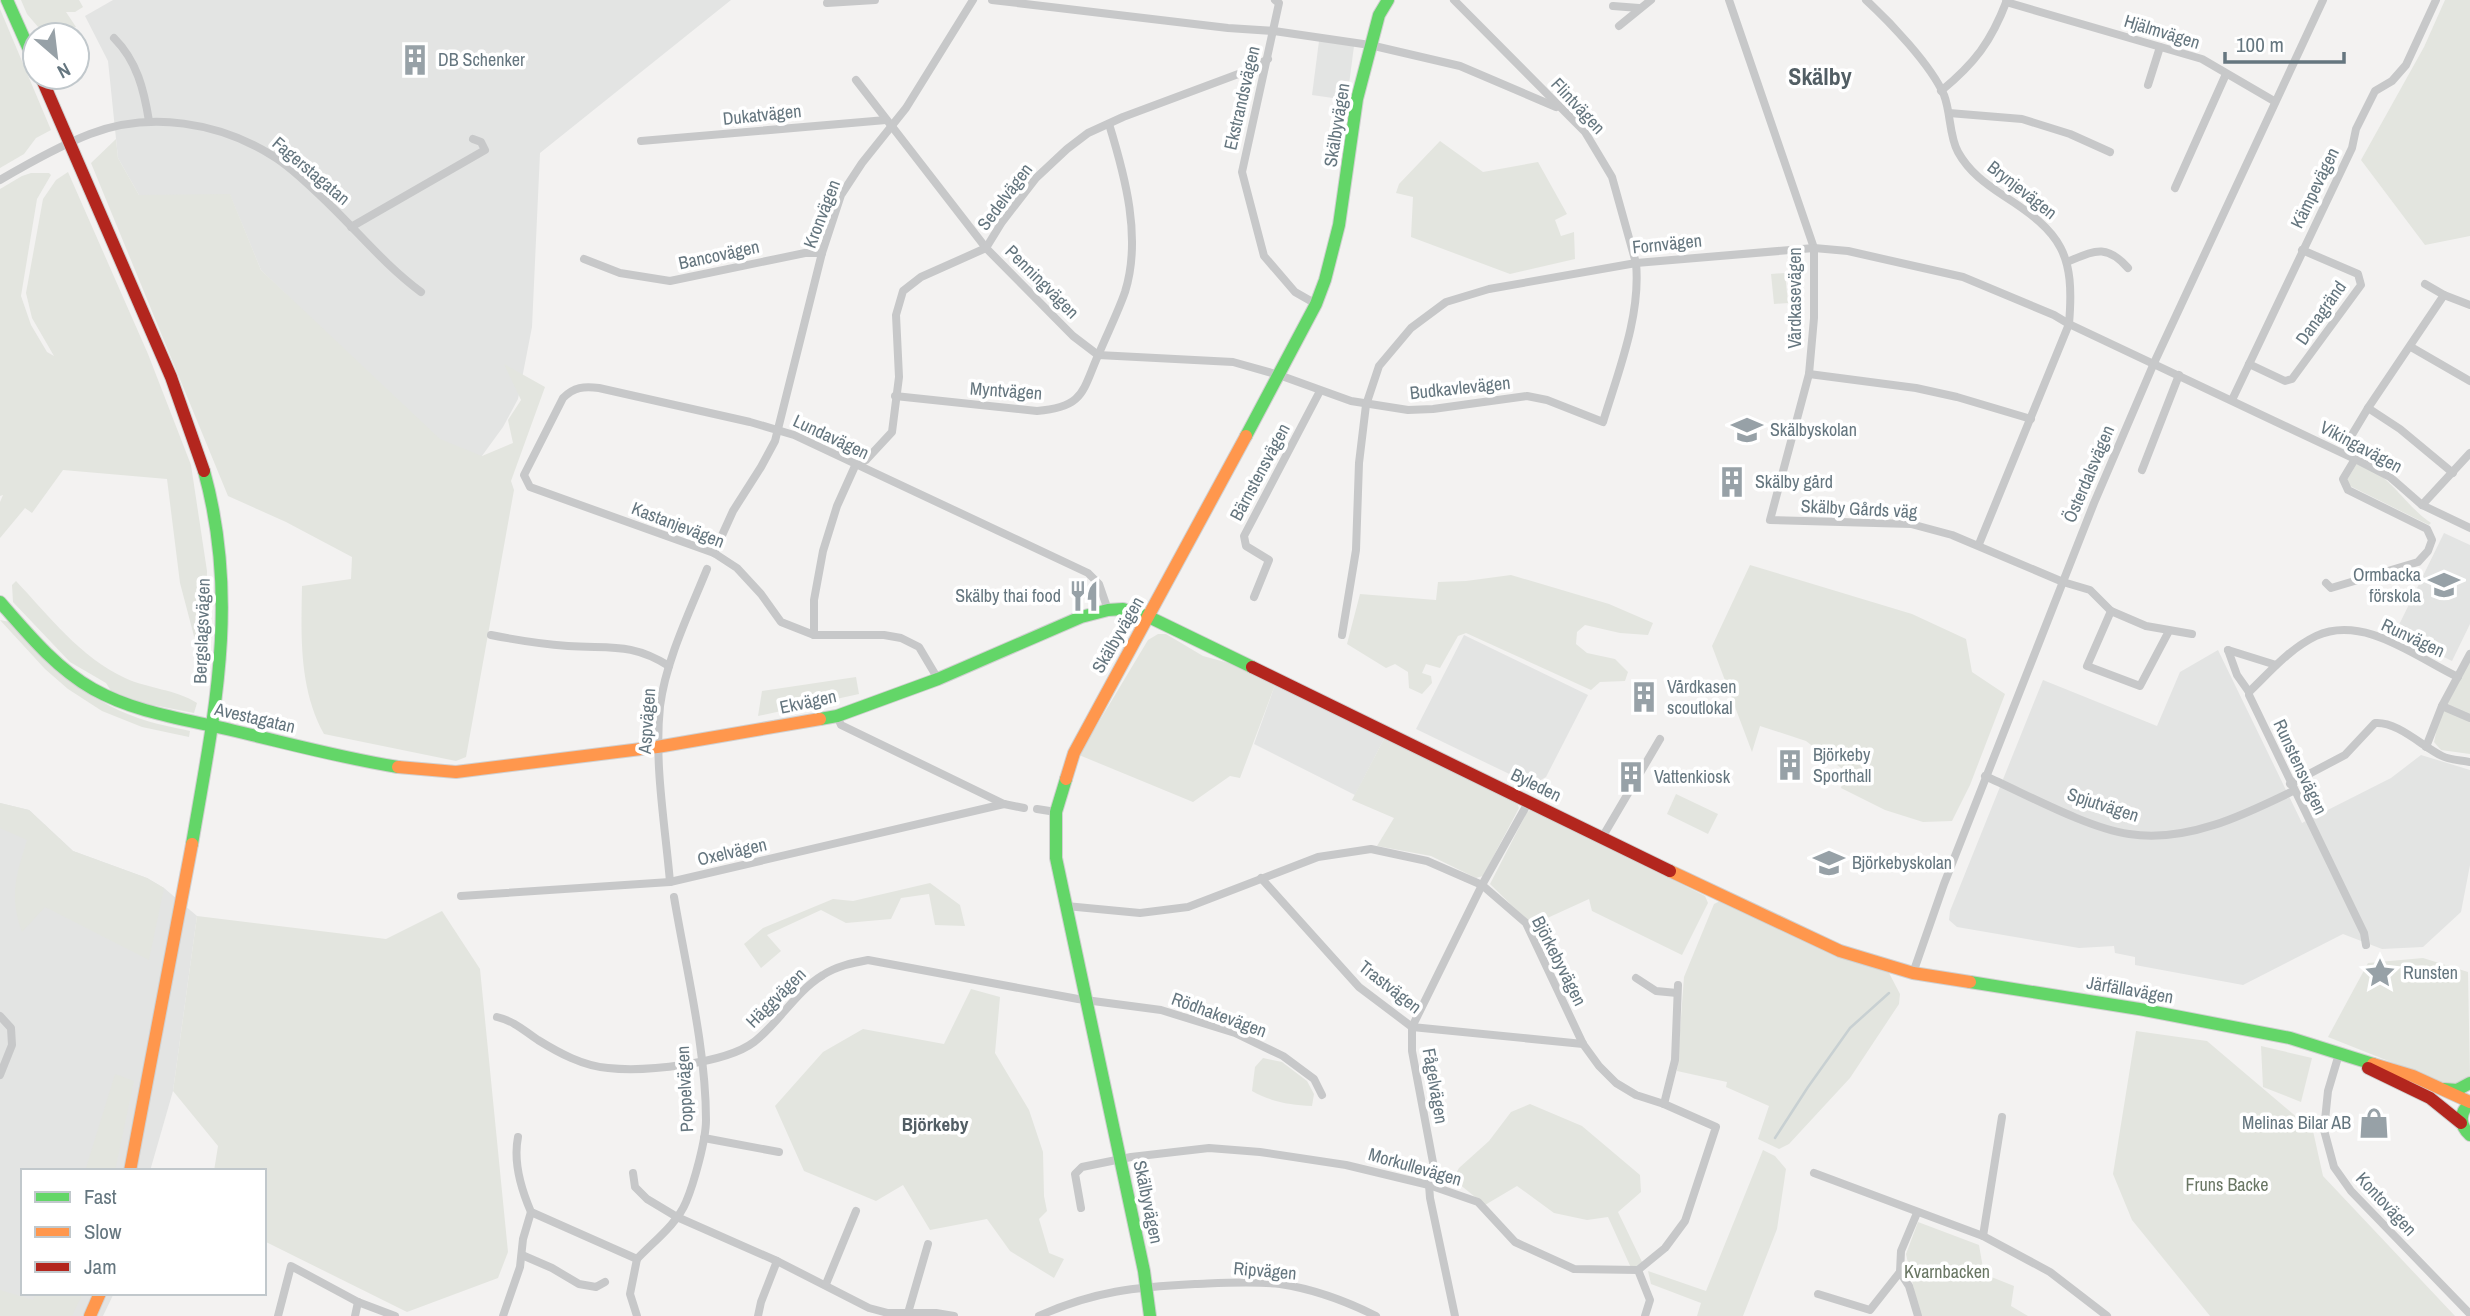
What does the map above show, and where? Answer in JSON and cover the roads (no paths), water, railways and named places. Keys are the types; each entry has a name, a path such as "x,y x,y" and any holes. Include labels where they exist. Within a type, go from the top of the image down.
{"street":[{"path":"8,0 21,30"},
{"path":"827,3 875,0"},
{"name":"Kronvägen","path":"713,552 733,511 766,458 778,429 822,253 841,195 889,123 941,54 973,0"},
{"path":"992,0 1274,31 1370,45 1460,65 1560,109"},
{"name":"Ekstrandsvägen","path":"1275,0 1279,3 1274,31 1242,172 1264,256 1295,292 1316,304"},
{"name":"Skälbyvägen","path":"1150,1316 1147,1287 1121,1160 1056,858 1056,812 1073,753 1149,617 1316,304 1335,248 1357,99 1379,15 1388,0"},
{"name":"Flintvägen","path":"1454,0 1585,132 1612,177 1636,262 1637,277 1634,311 1603,422"},
{"path":"1613,6 1651,0"},
{"name":"Vårdkasevägen","path":"1729,0 1814,248 1814,318 1809,374 1770,520"},
{"name":"Brynjevägen","path":"1866,0 1903,39 1941,91 1949,113 1956,150 1969,167 1986,184 2035,216 2054,235 2067,262 2071,298 2069,324 1979,544"},
{"name":"Österdalsvägen","path":"1913,973 1985,776 2154,363 2323,0"},
{"name":"Kämpevägen","path":"2232,400 2352,148 2356,129 2375,91 2392,80 2406,65 2436,0"},
{"path":"1941,91 1978,58 1995,29 2006,1"},
{"name":"Hjälmvägen","path":"2006,1 2202,59 2274,101"},
{"path":"1619,26 1634,16 1637,4"},
{"path":"114,38 138,73 149,121"},
{"path":"2148,85 2160,47"},
{"name":"Sedelvägen","path":"856,466 866,460 892,432 899,377 897,315 903,291 921,277 986,248 1036,178 1088,133 1123,117 1249,70 1268,59"},
{"path":"2175,188 2227,74"},
{"name":"Penningvägen","path":"856,80 986,248 1073,336 1098,355"},
{"name":"Bergslagsvägen","path":"47,91 106,221 178,394 206,474 219,544 224,600 221,664 211,726 130,1169"},
{"path":"1949,113 2022,119 2070,134 2110,152"},
{"name":"Fagerstagatan","path":"0,180 91,134 123,124 149,121 209,127 247,141 276,157 329,204 389,267 421,292"},
{"name":"Dukatvägen","path":"641,141 889,123"},
{"name":"Myntvägen","path":"895,396 1037,411 1059,409 1074,402 1086,386 1126,290 1132,243 1127,196 1109,124"},
{"path":"351,227 485,150 481,142 473,139"},
{"name":"Fornvägen","path":"1342,635 1356,550 1359,463 1366,405 1379,366 1411,328 1446,302 1489,289 1636,262 1814,248 1848,251 1963,277 2054,314 2069,324 2232,400"},
{"path":"2067,262 2091,252 2104,250 2120,259 2128,268"},
{"name":"Danagränd","path":"2249,364 2285,381 2292,379 2361,285 2358,274 2302,250"},
{"name":"Bancovägen","path":"584,259 620,273 670,281 806,253 822,253"},
{"path":"2424,285 2470,305"},
{"path":"2350,438 2444,295"},
{"path":"2411,347 2470,381"},
{"path":"1098,355 1211,359 1233,362 1279,375"},
{"path":"1809,374 1916,388 2031,419"},
{"name":"Budkavlevägen","path":"1279,375 1366,405 1422,410 1527,396 1547,400 1603,422"},
{"path":"2142,470 2179,375"},
{"name":"Lundavägen","path":"530,487 524,475 563,398 570,391 585,386 598,388 778,429 1088,573 1099,584 1108,610"},
{"name":"Bärnstensvägen","path":"1254,597 1269,560 1247,546 1244,536 1320,391"},
{"name":"Vikingavägen","path":"2232,400 2390,477 2422,505 2470,528"},
{"path":"2368,408 2400,429 2453,473"},
{"path":"2422,505 2470,453"},
{"path":"2326,583 2331,588 2418,562 2428,551 2432,540 2427,529 2348,490 2343,479 2355,459"},
{"path":"814,635 814,600 823,551 837,506 856,466"},
{"name":"Kastanjevägen","path":"530,487 713,552 737,568 761,594 781,622 814,635 884,635 901,638 919,647 938,679"},
{"name":"Skälby Gårds väg","path":"1770,520 1911,524 1979,544 2063,582 2090,590 2111,611 2146,626 2192,634"},
{"name":"Aspvägen","path":"670,882 657,747 661,704 669,666 707,569"},
{"name":"Avestagatan","path":"0,602 49,656 93,689 134,708 317,750 428,771 456,772"},
{"name":"Ekvägen","path":"456,772 657,747 837,716 938,679 1081,617 1123,609 1149,617"},
{"path":"2111,611 2087,666 2140,686 2169,631"},
{"name":"Byleden","path":"1149,617 1775,922 1840,951 1913,973"},
{"name":"Runvägen","path":"2249,692 2276,665 2318,635 2346,630 2371,634 2458,677"},
{"path":"491,635 553,645 623,647 656,658 669,666"},
{"name":"Runstensvägen","path":"2276,665 2228,650 2237,675 2249,692 2292,787 2364,933 2367,945"},
{"path":"2470,654 2442,706 2426,747 2444,758 2470,762"},
{"path":"2442,706 2470,718"},
{"path":"837,716 841,725 1004,804 1024,808"},
{"name":"Spjutvägen","path":"1985,776 2088,821 2129,834 2160,834 2194,831 2227,821 2345,755 2375,723 2382,722 2417,739 2426,747"},
{"path":"1603,836 1660,739"},
{"name":"Fågelvägen","path":"1455,1316 1429,1185 1435,1173 1412,1051 1412,1027 1482,885 1529,801"},
{"name":"Oxelvägen","path":"461,897 670,882 1004,804"},
{"path":"1037,810 1056,812"},
{"name":"Björkebyvägen","path":"1066,906 1140,913 1188,907 1318,857 1371,849 1427,861 1482,885 1526,923 1584,1044 1599,1066 1616,1083 1636,1095 1716,1127 1685,1221 1665,1248 1638,1270"},
{"name":"Trastvägen","path":"1261,878 1360,987 1412,1027 1584,1044"},
{"name":"Poppelvägen","path":"637,1259 677,1217 686,1203 706,1121 702,1061 674,897"},
{"name":"Häggvägen","path":"497,1017 513,1021 537,1039 569,1057 606,1068 649,1068 733,1054 752,1043 811,983 841,966 868,960 1086,1000"},
{"name":"Järfällavägen","path":"1913,973 2222,1023 2290,1038 2413,1076 2470,1103"},
{"path":"1636,978 1656,991 1678,989 1675,1060 1664,1104"},
{"name":"Rödhakevägen","path":"1086,1000 1161,1010 1235,1034 1283,1056 1314,1079 1322,1095"},
{"path":"0,1016 11,1028 12,1045 0,1075"},
{"name":"Järfällavägen","path":"2339,1054 2417,1092 2451,1112 2470,1135"},
{"name":"Kontovägen","path":"2339,1054 2328,1091 2324,1130 2334,1167 2351,1191 2470,1314"},
{"path":"2438,1088 2457,1090 2470,1083"},
{"path":"2461,1123 2461,1113 2470,1103"},
{"path":"1983,1236 2002,1117"},
{"path":"503,1316 522,1255 523,1239 531,1212 522,1192 516,1151 518,1137"},
{"path":"704,1138 779,1152"},
{"name":"Morkullevägen","path":"1081,1208 1075,1180 1077,1171 1082,1167 1209,1148 1260,1152 1346,1164 1429,1185 1478,1202 1514,1242 1574,1269 1638,1270"},
{"path":"633,1173 635,1187 647,1199 677,1217 825,1284 869,1308 888,1313 936,1312 954,1316"},
{"path":"1814,1173 1983,1236 2050,1272 2107,1316"},
{"path":"825,1284 856,1211"},
{"path":"531,1212 637,1259 630,1294 637,1316"},
{"path":"1818,1294 1870,1313 1900,1272 1901,1251 1917,1213"},
{"path":"908,1313 928,1244"},
{"path":"522,1255 579,1284 596,1287 605,1282"},
{"path":"758,1316 776,1261"},
{"path":"278,1316 290,1266 358,1302 395,1316"},
{"path":"1638,1270 1650,1300 1645,1316"},
{"path":"1900,1272 1909,1286 1918,1316"},
{"name":"Ripvägen","path":"1039,1316 1065,1304 1107,1292 1217,1283 1282,1284 1330,1297 1376,1316"},
{"path":"90,1316 99,1295"},
{"path":"355,1316 358,1302"}],"waterway":[{"path":"1775,1138 1850,1028 1889,993"}],"place":[{"name":"DB Schenker","path":"415,60"},
{"name":"Skälbyskolan","path":"1747,430"},
{"name":"Skälby gård","path":"1732,482"},
{"name":"Ormbacka förskola","path":"2444,585"},
{"name":"Skälby thai food","path":"1084,596"},
{"name":"Vårdkasen scoutlokal","path":"1644,697"},
{"name":"Björkeby Sporthall","path":"1790,765"},
{"name":"Vattenkiosk","path":"1631,777"},
{"name":"Björkebyskolan","path":"1829,863"},
{"name":"Runsten","path":"2380,973"},
{"name":"Melinas Bilar AB","path":"2374,1123"}],"district":[{"name":"Skälby","path":"1820,77"},
{"name":"Björkeby","path":"935,1124"}],"park label":[{"name":"Fruns Backe","path":"2227,1185"},
{"name":"Kvarnbacken","path":"1947,1272"}]}
